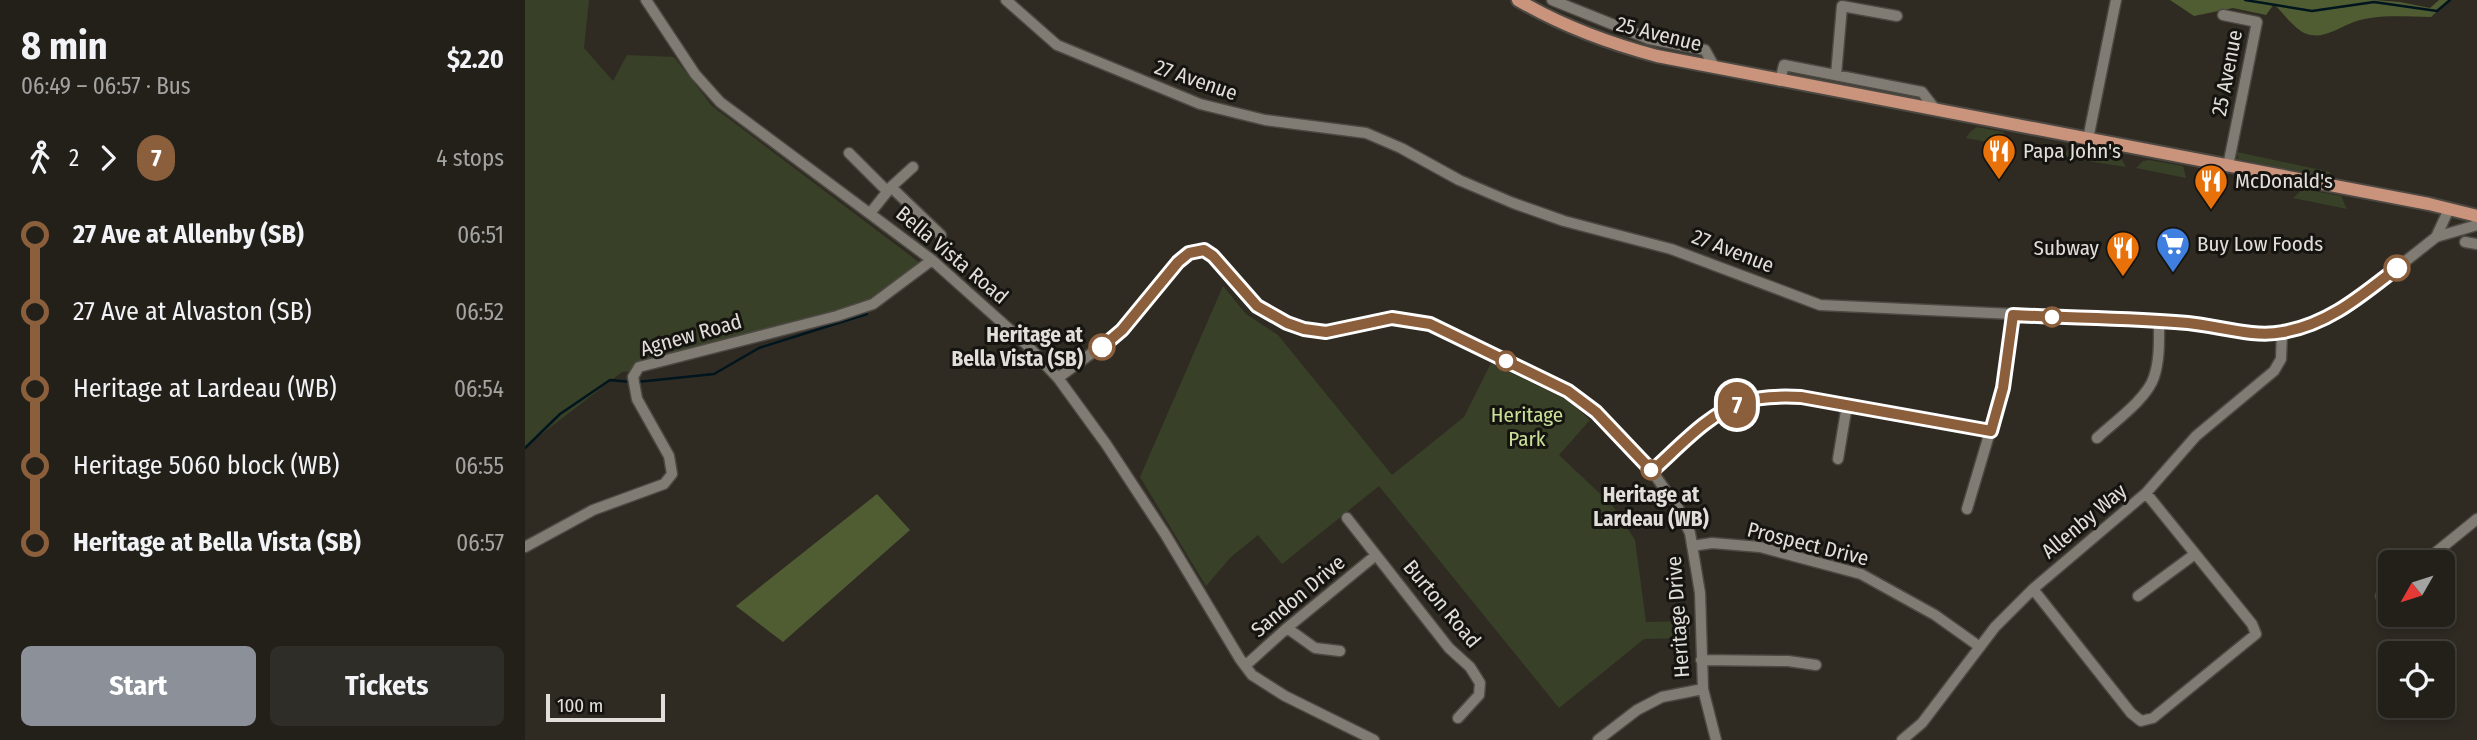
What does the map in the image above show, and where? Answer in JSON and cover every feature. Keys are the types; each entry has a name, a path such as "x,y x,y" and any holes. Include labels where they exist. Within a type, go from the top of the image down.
{"main road":[{"name":"25 Avenue","path":"1518,0 1553,19 1607,41 1657,56 2477,216"}],"street":[{"name":"Bella Vista Road","path":"646,0 679,52 720,102 932,260 1026,344 1058,378 1134,484 1245,666 1264,685 1357,736 1374,740"},
{"name":"27 Avenue","path":"1006,0 1057,45 1200,104 1265,120 1366,133 1500,198 1564,221 1671,249 1748,276 1803,300 1836,307 2159,321 2249,332 2282,333 2328,318 2358,298 2437,237 2449,209"},
{"name":"25 Avenue","path":"1552,0 1649,39 1705,50 1715,68"},
{"path":"2088,139 2116,0"},
{"path":"1836,75 1842,6 1897,16"},
{"name":"25 Avenue","path":"2223,15 2257,22 2228,166"},
{"name":"25 Avenue","path":"1780,80 1784,65 1922,92 1936,110"},
{"path":"849,153 941,235"},
{"path":"871,212 889,189 913,167"},
{"path":"2437,237 2477,225"},
{"path":"2465,242 2477,244"},
{"name":"Heritage Drive","path":"1058,378 1117,335 1184,257 1193,251 1204,250 1213,256 1257,306 1287,323 1326,332 1392,318 1430,324 1568,391 1596,412 1652,471 1678,508 1690,533 1700,593 1703,690 1716,740"},
{"name":"Agnew Road","path":"525,547 593,510 664,484 671,474 669,456 638,399 633,377 639,367 837,316 873,304 932,260"},
{"path":"1967,509 2003,388 2013,315"},
{"path":"2097,438 2146,392 2154,378 2158,358 2159,321"},
{"name":"Allenby Way","path":"1902,740 1923,723 1996,627 2033,589 2145,493 2196,436 2274,371 2281,359 2282,333"},
{"path":"1652,471 1709,421 1742,402 1780,396 1801,397 1991,431"},
{"path":"1838,459 1847,405"},
{"path":"2033,589 2131,713 2141,721 2153,718 2256,634 2252,624 2145,493"},
{"name":"Burton Road","path":"1347,518 1449,648 1470,667 1480,683 1479,695 1458,718"},
{"path":"2439,550 2477,519"},
{"name":"Prospect Drive","path":"1692,546 1712,543 1760,547 1861,574 1935,615 1980,647"},
{"path":"2138,596 2195,554"},
{"name":"Sandon Drive","path":"1245,666 1376,555"},
{"path":"1287,628 1315,648 1340,651"},
{"path":"1701,660 1787,661 1816,665"},
{"path":"1598,740 1637,709 1662,696 1703,690"}],"green space":[{"path":"525,0 589,0 584,48 613,81 627,55 674,57 712,106 924,266 871,301 638,367 635,371 622,372 525,447"},
{"path":"2170,0 2375,0 2430,8 2439,0 2449,0 2431,17 2369,18 2328,33 2313,35 2298,29 2274,4 2266,15 2233,8 2194,16"},
{"path":"1977,127 2003,132 2009,146 1966,138"},
{"path":"2075,146 2119,154 2126,167 2062,157 2069,148"},
{"path":"2237,152 2330,172 2331,177 2238,159"},
{"path":"2143,161 2183,166 2186,178 2136,168"},
{"path":"2303,189 2341,196 2347,209 2293,198"},
{"name":"Heritage Park","path":"1223,286 1246,314 1278,335 1392,475 1464,417 1491,363 1569,401 1590,420 1559,455 1612,505 1635,540 1646,622 1690,621 1690,638 1644,639 1559,708 1379,486 1282,564 1258,535 1231,557 1206,586 1140,477"},
{"path":"877,494 910,530 783,642 736,606"}],"waterway":[{"path":"2245,0 2312,11 2374,2 2437,11 2450,0"},
{"path":"637,382 714,374 759,348 867,314"},
{"path":"525,448 560,414 610,380 631,382"}],"bus line":[{"name":"7","path":"1102,347 1122,330 1178,262 1189,253 1204,250 1213,256 1257,306 1287,323 1326,332 1392,318 1430,324 1568,391 1596,412 1652,471 1709,421 1742,402 1773,396 1801,397 1991,431 2003,388 2013,315 2186,323 2249,332 2282,333 2328,318 2397,268"}],"place":[{"name":"Papa John's","path":"1999,181"},
{"name":"McDonald's","path":"2211,211"},
{"name":"Buy Low Foods","path":"2173,274"},
{"name":"Subway","path":"2123,278"},
{"name":"Heritage at Bella Vista (SB)","path":"1102,347"},
{"name":"Heritage at Lardeau (WB)","path":"1651,470"}]}
